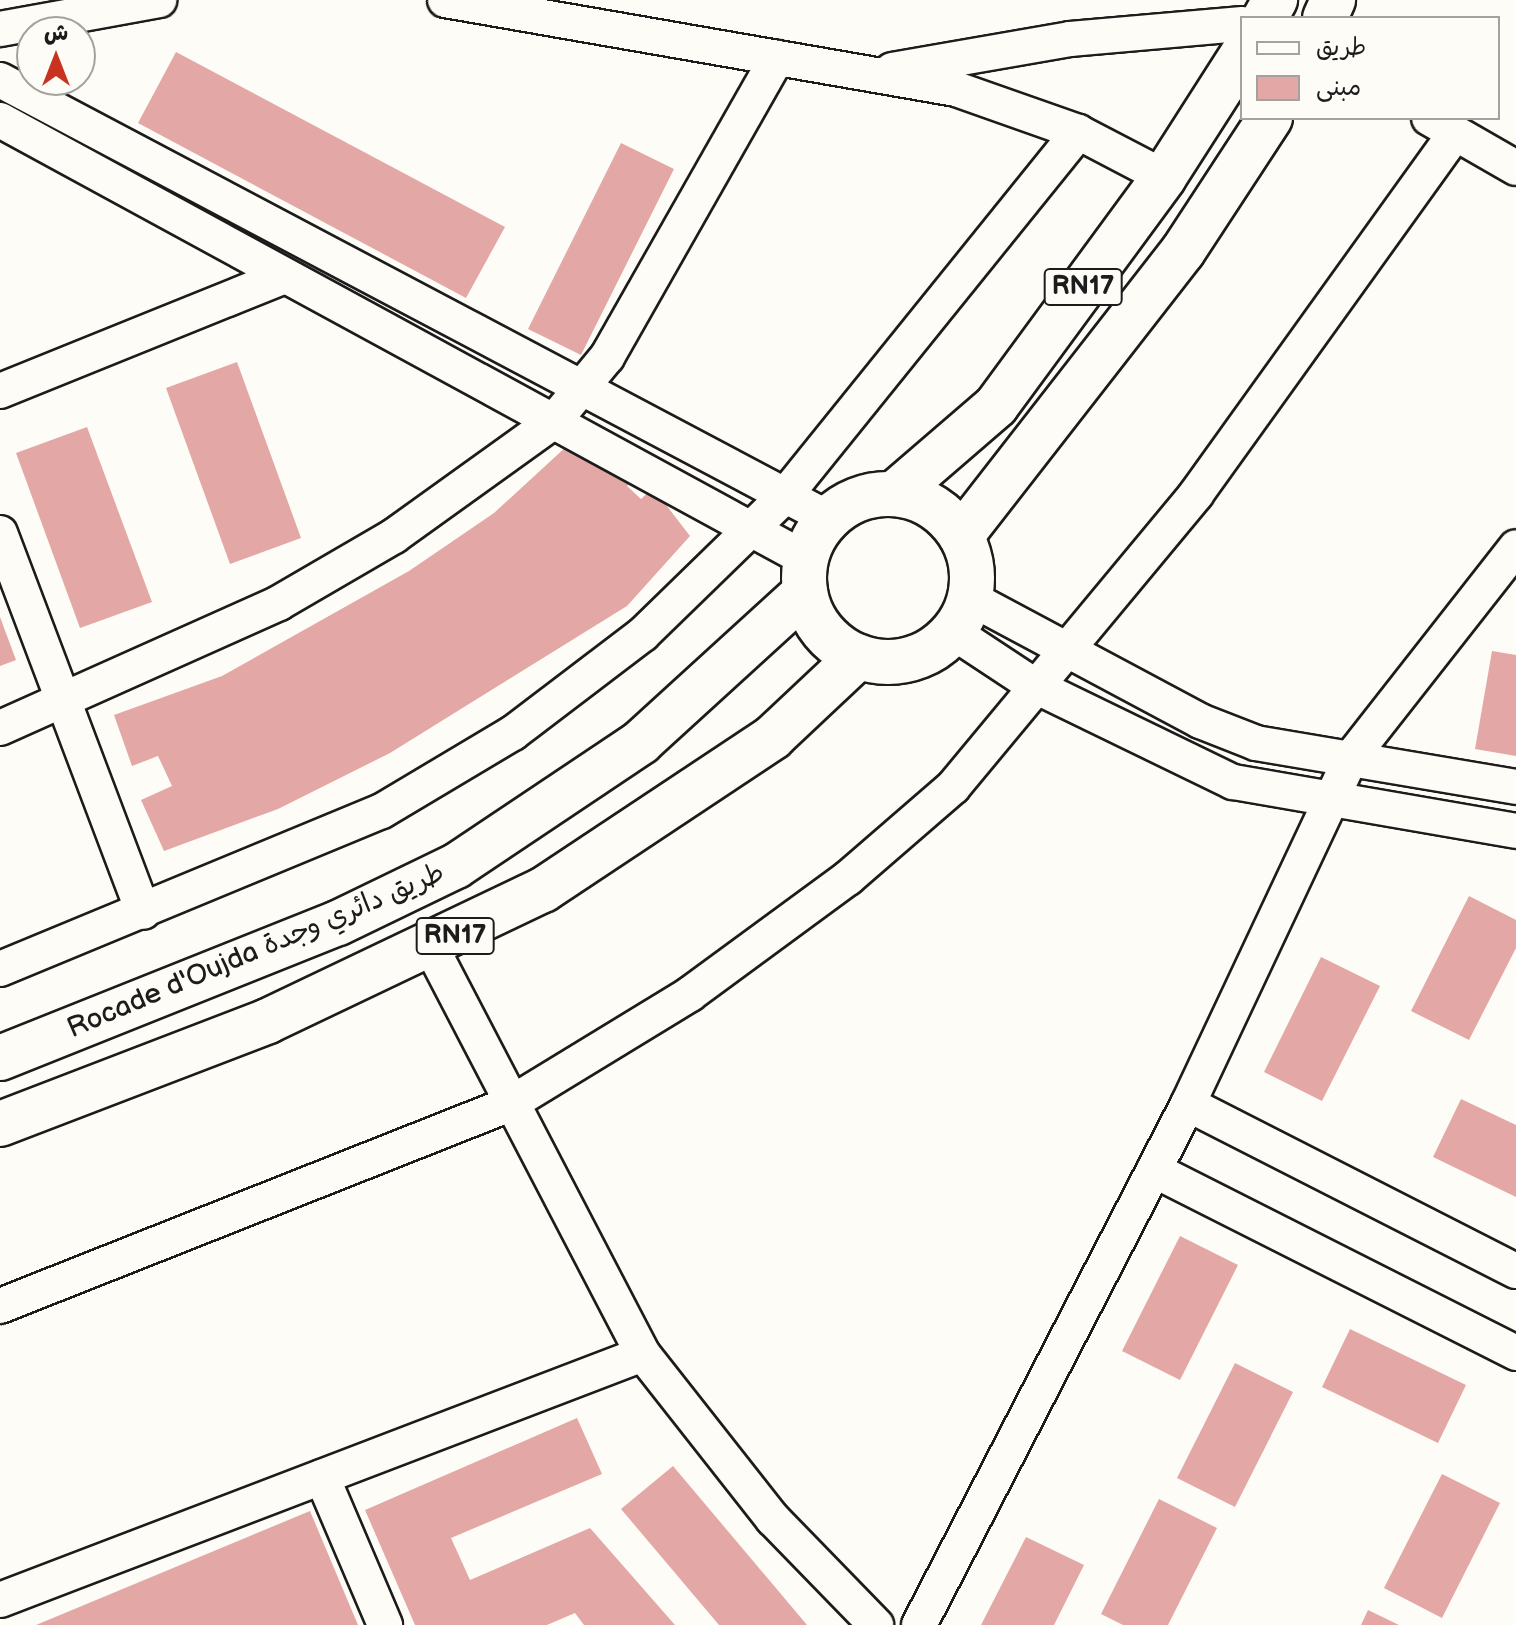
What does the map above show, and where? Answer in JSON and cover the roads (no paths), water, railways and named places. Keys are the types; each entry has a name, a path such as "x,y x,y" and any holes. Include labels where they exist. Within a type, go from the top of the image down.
{"highway":[{"name":"RN17","path":"805,576 828,518 870,496 894,494 996,406 1164,177 1240,58"},
{"name":"RN17","path":"961,536 1183,251 1269,120"},
{"path":"805,576 823,632 858,657 909,659 961,615 972,566 961,536 933,507 894,494"},
{"name":"Rocade d'Oujda طريق دائري وجدة","path":"0,1058 338,923 456,866 641,742 805,576"},
{"name":"RN17","path":"0,1124 268,1021 432,949 543,890 773,737 858,657"}],"street":[{"path":"0,29 159,0"},
{"path":"445,0 956,89 1078,132 1164,177"},
{"path":"868,74 1070,39 1240,24"},
{"path":"0,728 67,702 279,603 394,536 554,421 580,393 777,58"},
{"path":"0,80 580,393 828,518"},
{"path":"0,120 752,532 805,576"},
{"path":"0,1306 510,1104 690,994 848,878 953,787 1196,494 1442,126 1516,168"},
{"path":"0,969 382,811 513,733 643,634 752,532 784,497 1078,132"},
{"path":"0,391 284,276"},
{"path":"0,533 67,702 143,912"},
{"path":"919,1625 1188,1104 1328,800 1350,759 1516,547"},
{"path":"961,615 1064,652 1224,732 1350,759 1516,787"},
{"path":"961,615 1035,686 1214,775 1328,800 1516,831"},
{"path":"432,949 510,1104 643,1354 773,1519 876,1625"},
{"path":"1188,1104 1516,1271"},
{"path":"1154,1170 1516,1353"},
{"path":"0,1600 643,1354"},
{"path":"322,1477 385,1625"}]}
